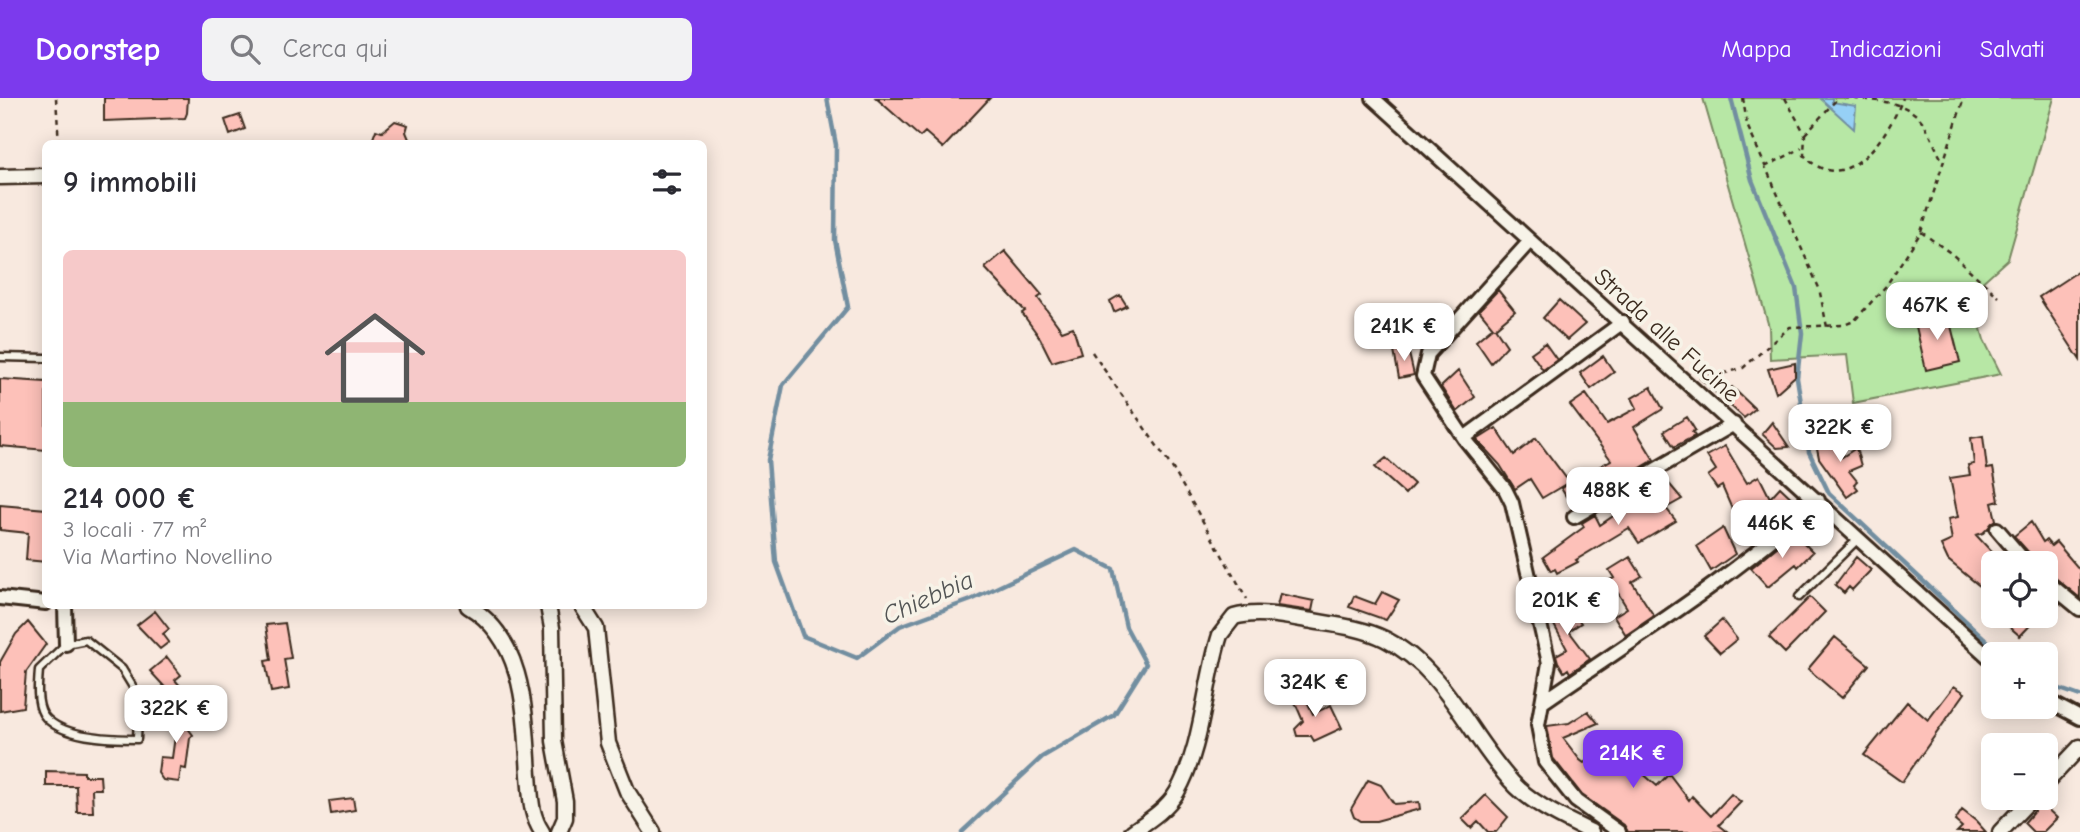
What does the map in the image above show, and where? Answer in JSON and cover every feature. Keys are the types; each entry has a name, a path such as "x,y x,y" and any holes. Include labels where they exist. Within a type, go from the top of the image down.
{"street":[{"name":"Strada alle Fucine","path":"1373,98 1623,322 1981,650"},
{"path":"0,177 42,176"},
{"path":"1530,241 1428,354 1423,366 1423,376 1464,438 1505,489 1512,503 1549,663 1538,725 1545,762 1576,801 1619,832"},
{"path":"1464,438 1623,322"},
{"path":"1574,517 1734,424"},
{"path":"1543,702 1729,575 1772,542 1818,500"},
{"path":"1997,529 2016,551"},
{"path":"2058,591 2080,609"},
{"path":"0,598 42,603"},
{"path":"65,609 66,644"},
{"path":"473,609 487,617 504,638 515,663 525,720 532,814 542,832"},
{"path":"549,609 552,628 554,741 565,801 565,818 559,832"},
{"path":"584,609 596,628 608,743 627,791 653,832"},
{"path":"1132,832 1157,814 1176,794 1187,768 1220,635 1234,617 1256,614 1352,627 1384,638 1414,657 1451,697 1512,783 1556,814 1591,832"},
{"path":"2058,706 2080,718"},
{"path":"2058,770 2080,747"},
{"path":"2000,832 2021,810"}],"lane":[{"path":"0,357 42,358"},
{"path":"1799,597 1859,538"},
{"path":"86,640 122,669 139,697 137,739 67,731 43,714 38,694 39,670 66,644 86,640"}],"path":[{"path":"56,98 59,140"},
{"path":"1743,98 1748,125 1819,288 1827,327"},
{"path":"1785,98 1805,134"},
{"path":"1838,98 1805,134 1802,148 1804,155 1814,166 1829,172 1846,167 1878,144 1903,98"},
{"path":"1844,98 1900,104 1924,124 1944,163"},
{"path":"1690,383 1743,368 1790,327 1827,327 1854,321 1886,286 1921,232 1964,98"},
{"path":"1765,167 1802,148"},
{"path":"1921,232 1952,254 1999,297"},
{"path":"1091,352 1173,469 1256,614"}],"green space":[{"path":"1703,98 2054,98 2008,259 1978,286 1973,299 1984,340 2001,374 1853,403 1847,355 1770,359 1769,327"}],"water":[{"path":"1820,98 1832,98 1832,102 1856,106 1854,129"}],"building":[{"path":"104,98 188,98 187,113 185,118 104,121"},
{"path":"876,98 990,98 943,148 925,132 920,137"},
{"path":"240,115 245,129 230,135 225,120"},
{"path":"395,121 408,125 406,132 409,140 372,140 376,130 382,132"},
{"path":"1005,251 1042,295 1038,298 1062,331 1073,327 1081,353 1052,362 1040,338 1022,313 1025,311 985,268"},
{"path":"2080,270 2080,360 2039,297"},
{"path":"1498,290 1515,311 1495,328 1507,346 1491,363 1476,341 1493,327 1479,310"},
{"path":"1120,295 1127,306 1114,312 1110,301"},
{"path":"1559,300 1585,324 1567,340 1543,318"},
{"path":"1948,314 1960,362 1926,370 1915,322"},
{"path":"1545,343 1557,360 1543,370 1531,353"},
{"path":"1408,349 1414,375 1399,378 1394,351"},
{"path":"1603,356 1614,372 1591,389 1580,373"},
{"path":"1795,363 1795,376 1776,393 1768,369"},
{"path":"1458,371 1475,397 1457,412 1441,387"},
{"path":"1705,371 1729,389 1732,387 1755,409 1744,418 1700,378"},
{"path":"0,379 42,382 42,450 0,446"},
{"path":"1651,387 1663,409 1634,427 1654,460 1573,508 1561,488 1611,460 1570,405 1586,394 1607,424 1637,408 1632,398"},
{"path":"1687,417 1695,430 1692,432 1695,436 1674,447 1664,431"},
{"path":"1772,422 1789,447 1777,448 1762,434"},
{"path":"1496,428 1514,455 1536,438 1569,482 1542,498 1530,479 1515,489 1500,465 1477,440"},
{"path":"1983,436 1987,469 1993,468 1999,501 1992,503 1996,520 1983,533 1976,535 1991,551 1981,551 1981,587 1948,560 1941,545 1952,540 1948,519 1958,517 1950,478 1970,475 1968,465 1974,464 1971,438"},
{"path":"1839,439 1842,457 1856,448 1861,466 1849,471 1857,481 1854,484 1858,489 1847,497 1819,458 1816,443"},
{"path":"1725,446 1747,483 1759,476 1770,498 1780,487 1799,505 1772,528 1757,514 1738,523 1722,486 1717,489 1708,476 1716,470 1707,456"},
{"path":"1386,458 1414,484 1405,494 1375,467"},
{"path":"1666,480 1682,499 1666,508 1676,521 1639,543 1629,528 1576,560 1578,562 1557,573 1555,569 1551,571 1543,557 1584,527 1582,523 1595,515 1600,525"},
{"path":"0,505 42,509 42,562 26,560 28,533 0,530"},
{"path":"2031,522 2043,542 2046,540 2051,546 2056,542 2080,570 2080,598 2058,580 2058,551 2027,551 2014,536"},
{"path":"1723,528 1735,554 1711,571 1697,546"},
{"path":"1794,533 1813,552 1798,567 1796,564 1768,587 1751,568"},
{"path":"1630,557 1642,576 1632,582 1654,616 1626,635 1614,616 1627,608 1610,580 1614,578 1609,570"},
{"path":"1856,557 1871,570 1852,590 1849,587 1844,593 1835,585"},
{"path":"1382,592 1399,600 1386,620 1349,607 1354,596 1375,604"},
{"path":"1280,594 1314,601 1312,611 1277,606"},
{"path":"1810,597 1825,612 1785,653 1769,637"},
{"path":"1562,599 1581,623 1569,631 1590,659 1570,673 1568,669 1564,672 1558,662 1556,655 1567,649 1546,610"},
{"path":"155,611 169,629 163,634 169,642 160,649 137,625"},
{"path":"1722,620 1737,639 1720,653 1704,636"},
{"path":"28,622 46,644 26,672 23,707 0,711 0,662 16,634"},
{"path":"285,623 291,658 284,659 289,689 271,692 265,661 271,660 266,625"},
{"path":"2011,628 2028,628 2020,636"},
{"path":"1835,637 1869,665 1842,698 1808,669"},
{"path":"167,657 181,675 175,680 182,688 172,695 150,671"},
{"path":"1954,686 1965,693 1902,782 1864,755 1907,702 1928,720"},
{"path":"1301,689 1313,714 1331,705 1342,728 1314,741 1311,736 1297,736 1295,729 1303,721 1291,693"},
{"path":"180,704 193,722 187,727 193,735 190,738 186,769 181,768 179,782 163,780 158,773 160,757 172,758 175,736 161,718"},
{"path":"1588,711 1598,723 1563,738 1580,760 1584,763 1598,751 1606,765 1614,759 1627,772 1633,765 1657,786 1669,774 1689,800 1692,796 1711,816 1731,794 1741,802 1719,825 1728,832 1628,832 1624,825 1582,795 1553,758 1547,726 1569,723"},
{"path":"46,771 84,772 84,776 100,776 101,789 92,789 93,812 77,812 76,786 46,786"},
{"path":"1368,780 1381,785 1394,804 1419,802 1420,809 1376,821 1360,821 1354,817 1351,809"},
{"path":"1486,795 1508,817 1496,832 1488,832 1478,821 1471,828 1462,819"},
{"path":"353,798 355,810 331,814 329,801"},
{"path":"1962,810 1986,832 1957,832 1962,827 1955,821"},
{"path":"2035,810 2048,810 2057,818 2043,832 2033,832 2024,823"}],"waterway":[{"name":"Chiebbia","path":"827,98 836,145 835,240 848,307 783,385 768,460 776,562 803,636 857,658 900,626 971,600 1076,550 1113,569 1126,627 1146,664 1114,715 1042,757 962,832"},
{"path":"1731,98 1752,180 1796,288 1802,333 1797,378 1809,452 1829,493 1988,642"},
{"path":"2058,688 2080,696"}]}
